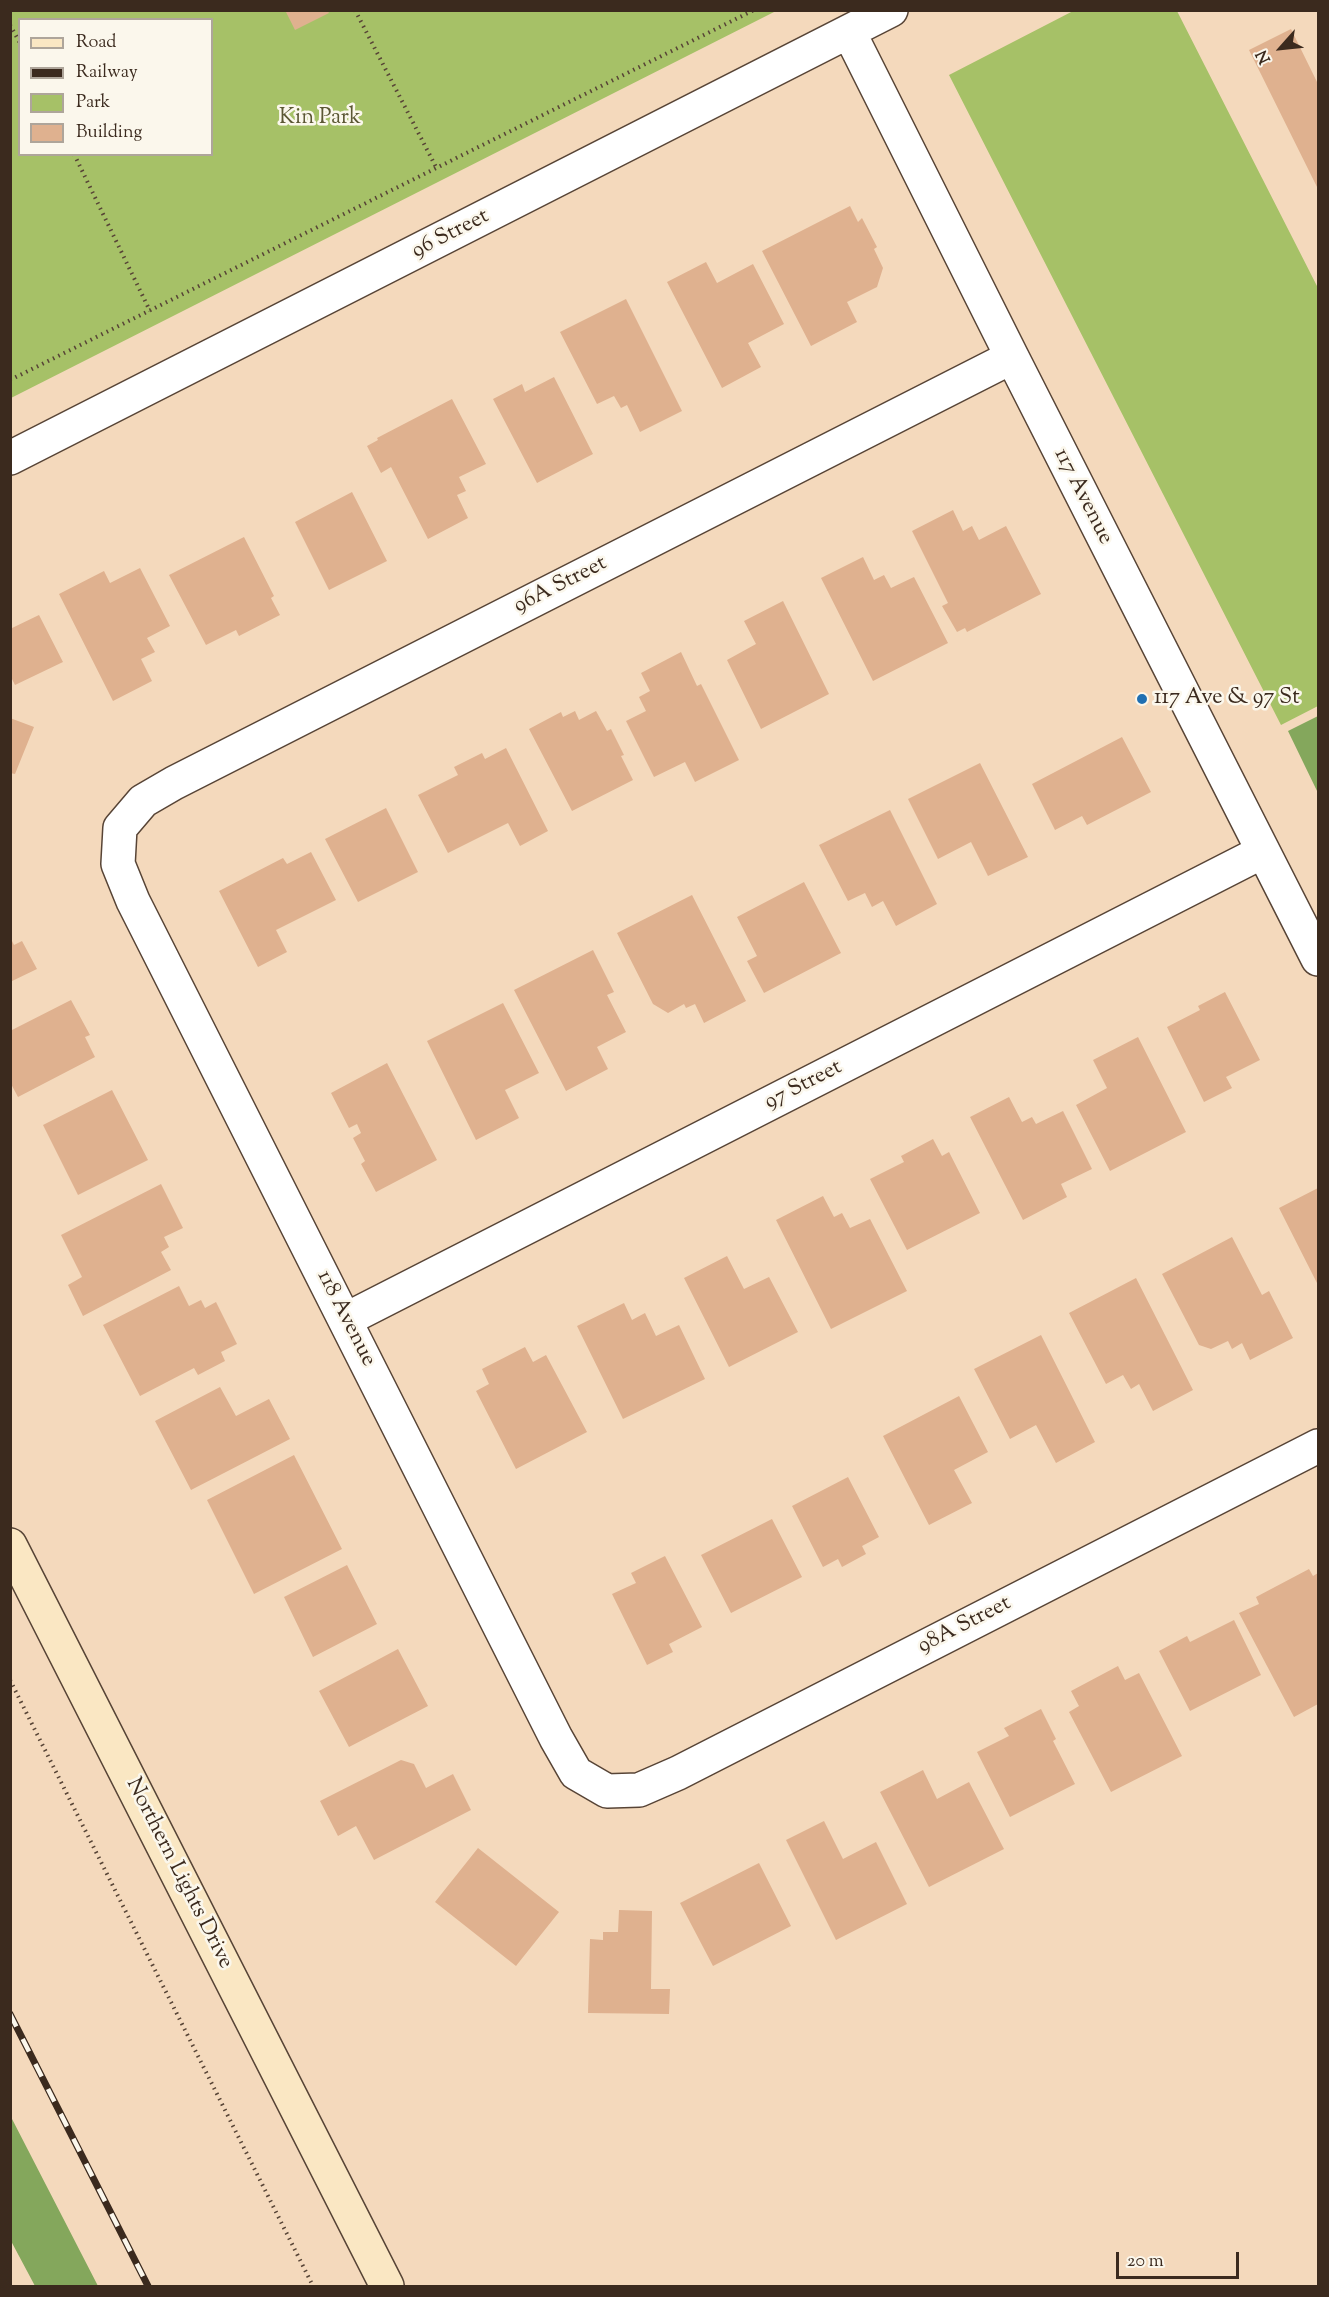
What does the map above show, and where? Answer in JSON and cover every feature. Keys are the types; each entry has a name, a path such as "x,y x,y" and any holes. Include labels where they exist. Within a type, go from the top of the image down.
{"main road":[{"name":"Northern Lights Drive","path":"10,1545 387,2286"},
{"name":"Northern Lights Drive","path":"346,2203 400,2286"}],"street":[{"name":"96 Street","path":"10,458 891,10"},
{"name":"117 Avenue","path":"849,32 1318,959"},
{"name":"96A Street","path":"120,828 143,801 174,783 1012,357"},
{"name":"118 Avenue","path":"120,828 118,864 133,901 556,1738 576,1773 606,1791"},
{"name":"97 Street","path":"345,1320 1262,852"},
{"name":"98A Street","path":"606,1791 639,1790 678,1773 1318,1446"}],"path":[{"path":"355,10 437,169"},
{"path":"10,380 754,10"},
{"path":"10,25 18,39"},
{"path":"75,156 150,311"},
{"path":"10,1680 313,2286"}],"green space":[{"path":"1075,10 1177,11 1318,288 1318,706 1281,725 949,75"},
{"name":"Kin Park","path":"11,11 776,11 11,398"},
{"path":"1318,716 1318,793 1288,731"},
{"path":"11,2117 98,2286 35,2286 11,2241"}],"building":[{"path":"285,10 327,10 329,13 295,30"},
{"path":"1291,29 1318,84 1318,189 1249,50"},
{"path":"850,206 858,222 862,218 877,247 874,249 883,268 877,287 847,302 857,322 811,346 762,251"},
{"path":"706,262 717,283 753,264 784,324 748,343 761,367 722,388 667,282"},
{"path":"626,299 682,411 640,432 627,405 621,408 614,396 597,404 560,332"},
{"path":"554,377 593,454 537,483 493,399 522,384 525,392"},
{"path":"452,399 486,464 459,477 466,491 457,495 468,518 428,539 391,467 381,473 367,446 378,440 377,438"},
{"path":"352,492 387,561 329,590 295,522"},
{"path":"953,510 963,531 972,526 979,540 1006,526 1041,594 967,632 965,628 957,632 942,606 948,603 912,531"},
{"path":"244,537 274,596 271,598 280,615 239,636 236,630 206,645 169,575"},
{"path":"863,557 874,580 884,575 891,588 914,577 948,643 873,681 821,578"},
{"path":"140,568 170,626 147,638 155,652 141,659 152,681 113,701 59,594 104,571 110,583"},
{"path":"783,601 829,694 761,729 727,660 756,644 744,621"},
{"path":"39,615 63,662 15,685 10,675 10,629"},
{"path":"681,652 697,686 701,684 739,760 695,782 685,762 654,777 626,721 646,711 639,697 650,691 641,673"},
{"path":"575,711 579,720 596,711 607,731 611,729 633,780 572,811 529,729 561,712 563,717"},
{"path":"10,718 34,727 15,774 10,773"},
{"path":"1122,737 1151,792 1087,825 1082,816 1055,830 1032,784"},
{"path":"506,748 548,831 520,846 508,823 448,853 418,795 458,775 454,767 482,753 485,759"},
{"path":"980,763 1028,857 988,876 971,842 938,859 908,799"},
{"path":"386,808 418,872 358,902 325,839"},
{"path":"890,810 937,904 896,926 883,901 872,907 865,893 848,901 819,845"},
{"path":"311,852 336,900 276,930 287,952 258,967 219,891 283,858 287,864"},
{"path":"804,882 841,953 764,993 747,961 757,956 737,917"},
{"path":"692,895 746,1001 704,1023 695,1004 686,1008 684,1004 668,1013 653,1004 617,933"},
{"path":"10,937 14,945 22,941 37,969 10,982"},
{"path":"593,950 614,992 607,995 626,1032 597,1047 608,1069 566,1091 514,990"},
{"path":"1225,992 1260,1060 1226,1077 1232,1088 1204,1102 1167,1027 1200,1010 1198,1006"},
{"path":"71,1000 90,1035 85,1037 95,1057 18,1097 10,1082 10,1031"},
{"path":"503,1003 539,1073 505,1090 519,1118 476,1140 427,1041"},
{"path":"1138,1037 1186,1132 1110,1171 1076,1105 1107,1088 1093,1060"},
{"path":"387,1063 437,1160 376,1192 361,1164 365,1161 353,1138 361,1133 357,1124 349,1128 331,1093"},
{"path":"112,1090 148,1160 78,1195 43,1125"},
{"path":"1009,1097 1022,1122 1032,1117 1036,1124 1063,1111 1092,1169 1061,1184 1067,1197 1023,1220 970,1117"},
{"path":"933,1139 942,1156 949,1152 980,1213 907,1250 870,1179 904,1162 901,1156"},
{"path":"161,1184 183,1228 164,1237 169,1247 161,1252 171,1270 83,1316 68,1285 82,1277 61,1235"},
{"path":"1318,1188 1318,1285 1279,1208"},
{"path":"823,1196 834,1217 842,1213 850,1228 870,1219 907,1291 831,1329 776,1220"},
{"path":"1232,1237 1262,1295 1269,1291 1293,1338 1250,1360 1242,1343 1232,1349 1228,1341 1211,1349 1199,1345 1162,1274"},
{"path":"727,1256 744,1289 769,1277 798,1332 729,1367 684,1278"},
{"path":"1136,1278 1193,1390 1153,1411 1139,1384 1131,1389 1123,1375 1106,1384 1069,1313"},
{"path":"179,1286 189,1306 201,1300 205,1308 216,1302 237,1344 221,1352 225,1361 198,1375 194,1368 140,1396 103,1325"},
{"path":"624,1303 632,1320 645,1313 656,1336 679,1325 705,1379 623,1419 577,1326"},
{"path":"1041,1335 1095,1442 1056,1463 1036,1425 1010,1439 974,1369"},
{"path":"525,1347 533,1362 546,1355 587,1432 516,1469 476,1391 489,1384 482,1369"},
{"path":"220,1387 236,1416 269,1399 290,1439 191,1490 155,1421"},
{"path":"959,1396 988,1452 954,1470 972,1503 929,1525 883,1436"},
{"path":"294,1455 342,1549 254,1594 207,1500"},
{"path":"848,1477 879,1537 862,1546 866,1554 842,1567 838,1559 823,1567 792,1506"},
{"path":"772,1519 802,1577 731,1613 701,1555"},
{"path":"665,1556 702,1627 669,1644 673,1652 647,1665 612,1594 636,1583 631,1573"},
{"path":"347,1565 377,1624 313,1657 284,1597"},
{"path":"1309,1569 1313,1576 1318,1573 1318,1704 1294,1717 1239,1613 1259,1604 1256,1597"},
{"path":"1234,1620 1261,1675 1190,1711 1159,1651 1187,1636 1190,1642"},
{"path":"398,1649 428,1706 349,1747 319,1691"},
{"path":"1118,1666 1125,1680 1139,1673 1182,1756 1111,1792 1069,1712 1079,1706 1071,1691"},
{"path":"1041,1709 1056,1739 1053,1741 1075,1784 1010,1817 977,1752 1009,1736 1004,1728"},
{"path":"401,1760 414,1764 426,1788 453,1774 471,1810 374,1860 356,1826 338,1836 320,1801"},
{"path":"923,1770 937,1799 969,1782 1004,1849 929,1887 880,1792"},
{"path":"824,1821 843,1859 876,1842 907,1904 836,1940 786,1840"},
{"path":"478,1848 559,1912 516,1966 435,1902"},
{"path":"759,1863 791,1926 713,1966 680,1903"},
{"path":"619,1910 652,1911 651,1989 670,1989 669,2014 588,2013 590,1939 603,1940 603,1932 618,1932"}],"railway":[{"path":"10,2014 148,2286"}],"place":[{"name":"117 Ave & 97 St","path":"1142,699"}]}
